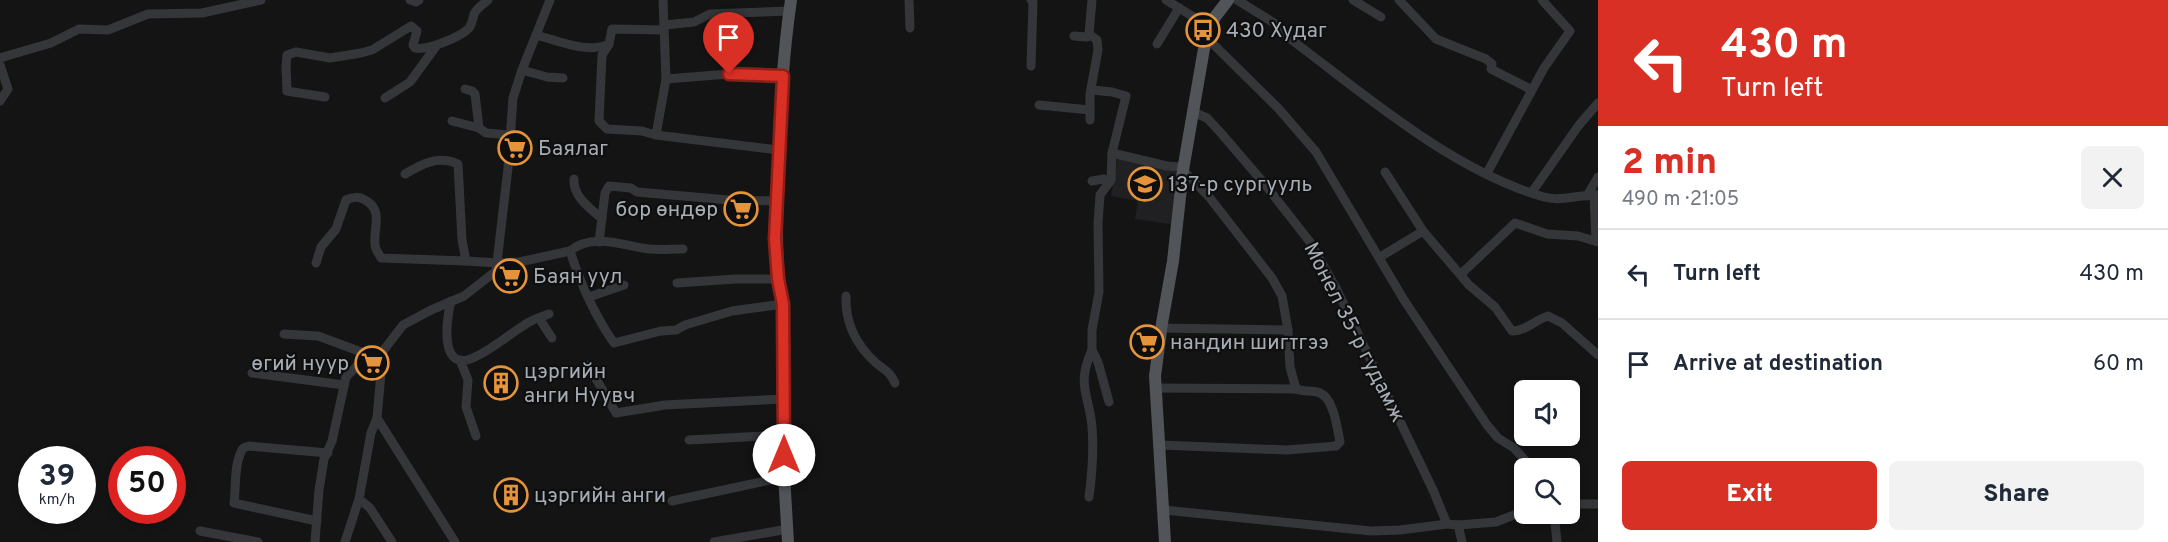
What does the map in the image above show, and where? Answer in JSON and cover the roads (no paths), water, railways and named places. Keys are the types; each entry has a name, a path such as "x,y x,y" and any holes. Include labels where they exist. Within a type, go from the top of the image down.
{"main road":[{"path":"1165,542 1155,388 1161,328 1173,261 1183,169 1208,32 1228,0"},
{"path":"788,536 784,477 783,304 778,279 775,239 778,150 790,6"}],"street":[{"path":"0,58 51,43 79,29 108,30 148,14 202,13 261,0"},
{"path":"410,0 416,2 419,0"},
{"path":"325,97 287,91 287,55 296,52 330,58 361,54 372,50 411,26 417,31 413,45 419,50 437,45 463,33 469,27 475,13 488,0"},
{"path":"315,542 324,459 328,453 346,377 358,365 383,351 403,325 464,296 496,271 513,98 550,0"},
{"path":"656,135 666,79 663,0"},
{"path":"909,0 910,28"},
{"path":"1031,0 1033,3 1032,66"},
{"path":"1089,34 1092,0"},
{"path":"1166,0 1208,32 1316,152 1404,300 1486,425 1523,458"},
{"path":"1237,0 1279,26 1285,35 1361,93 1453,156 1544,197 1558,199 1593,195"},
{"path":"1353,0 1381,16"},
{"path":"1399,0 1436,39 1486,59 1492,64 1491,69 1532,90"},
{"path":"1487,173 1544,68 1570,31 1542,0"},
{"path":"778,150 656,135 642,130 607,129 600,121 602,55 609,44 612,29 664,28 694,22 710,14 790,6"},
{"path":"1157,44 1179,8"},
{"path":"1074,36 1087,37 1089,34"},
{"path":"1039,105 1090,115 1098,50 1097,40 1089,34"},
{"path":"536,35 598,49 609,44"},
{"path":"385,98 410,82 437,45"},
{"path":"0,65 8,88 0,101"},
{"path":"522,70 547,77 562,78"},
{"path":"666,79 729,74 783,76"},
{"path":"465,88 472,90 475,94 479,128"},
{"path":"1089,497 1093,462 1092,424 1084,394 1083,375 1092,350 1092,330 1100,292 1098,224 1100,195 1111,180 1112,153 1126,96 1092,90"},
{"path":"1532,192 1598,103"},
{"name":"Монел 35-р гудамж","path":"1193,112 1207,118 1220,132 1310,242 1336,288 1448,524"},
{"path":"452,121 479,128 491,134 510,135"},
{"path":"1112,153 1183,169 1210,198 1272,278 1282,296 1288,330 1290,367 1296,389"},
{"path":"405,174 423,163 432,161 448,161 458,164 462,240 466,261"},
{"path":"1385,172 1423,231 1469,285 1495,307 1512,331 1519,331 1548,316 1562,323 1598,355"},
{"path":"1461,274 1515,223 1547,234 1578,236 1597,242 1593,195 1598,177"},
{"path":"574,179 573,188 602,219"},
{"path":"1092,181 1104,179 1109,183"},
{"path":"599,242 605,193 609,186 631,188 637,192 729,200 777,201"},
{"path":"316,263 321,247 336,229 346,200 354,197 362,198 375,209 377,217 375,246 381,258 519,262 599,242 622,242 648,249 683,249"},
{"path":"1380,257 1423,231"},
{"path":"570,251 589,297 614,343 676,330 685,325 732,311 783,304"},
{"path":"677,283 778,279"},
{"path":"589,297 624,285"},
{"path":"846,296 845,313 862,349 891,373 895,383"},
{"path":"451,302 446,339 449,350 460,360 468,380 466,407 476,436"},
{"path":"460,360 474,358 525,324 549,314"},
{"path":"539,318 552,338"},
{"path":"1161,328 1288,330"},
{"path":"285,334 318,336 372,356"},
{"path":"1092,350 1098,362 1109,402"},
{"path":"345,542 359,499 371,433 377,418 383,351"},
{"path":"588,365 616,413 665,405 784,399"},
{"path":"252,373 344,385"},
{"path":"1155,388 1296,389 1306,393 1317,392 1327,397 1340,442 1336,446 1287,450 1160,445"},
{"path":"377,418 455,542"},
{"path":"689,440 784,435"},
{"path":"317,521 234,503 239,462 243,448 249,446 328,453"},
{"path":"672,501 784,477"},
{"path":"359,499 370,508 392,542"},
{"path":"1580,504 1598,504"},
{"path":"1164,510 1371,531 1496,522 1514,516"},
{"path":"1555,524 1557,542"},
{"path":"1458,525 1462,542"},
{"path":"200,531 258,542"},
{"path":"714,542 759,536 788,536"}],"place":[{"name":"430 Худаг","path":"1203,30"},
{"name":"Баялаг","path":"515,148"},
{"name":"137-р сургууль","path":"1145,184"},
{"name":"бор өндөр","path":"741,209"},
{"name":"Баян уул","path":"510,276"},
{"name":"нандин шигтгээ","path":"1147,342"},
{"name":"өгий нуур","path":"372,363"},
{"name":"цэргийн анги Нуувч","path":"501,383"},
{"name":"цэргийн анги","path":"511,495"}]}
